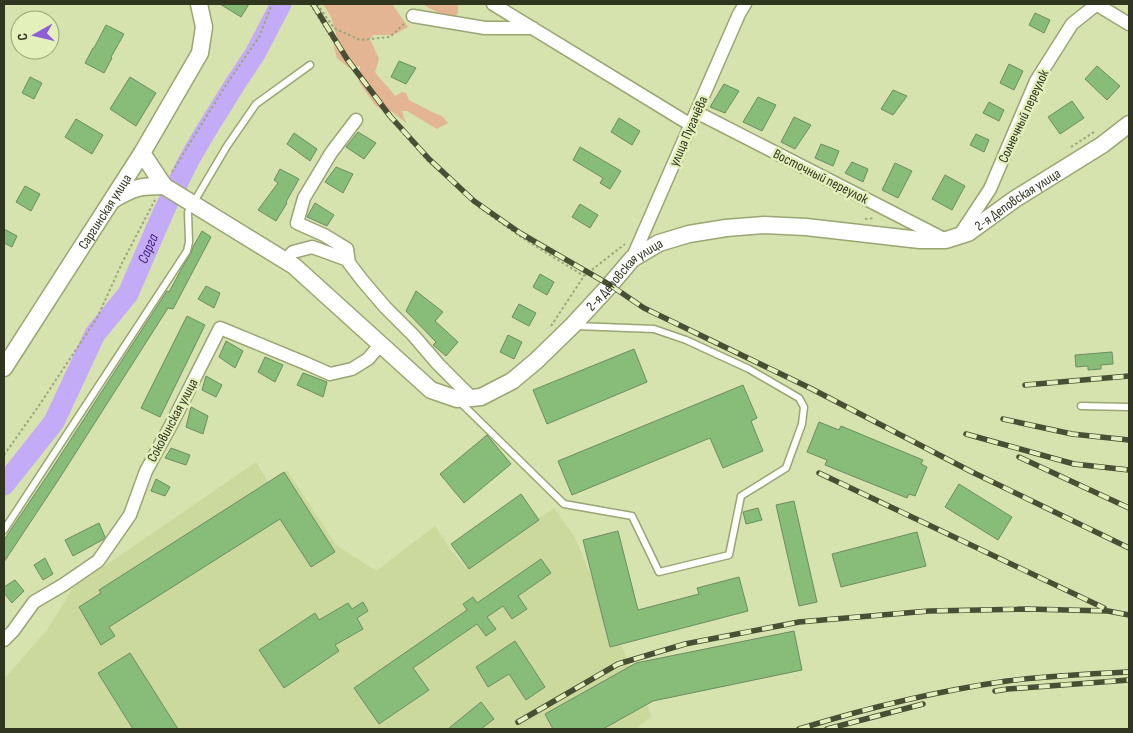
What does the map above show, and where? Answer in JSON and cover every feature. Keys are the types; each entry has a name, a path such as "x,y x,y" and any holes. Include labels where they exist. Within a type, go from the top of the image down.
{"street":[{"name":"Саргинская улица","path":"7,358 114,199 200,53 204,27 198,4"},
{"path":"493,4 691,125"},
{"name":"улица Пугачёва","path":"632,259 745,4"},
{"path":"1096,4 1129,24"},
{"name":"Солнечный переулок","path":"953,238 990,189 1036,81 1072,24 1096,4"},
{"path":"413,16 485,28 533,28"},
{"name":"Восточный переулок","path":"696,112 953,238"},
{"path":"356,120 331,153 304,198 298,223 324,235 347,249 349,263 362,280 414,336 464,399"},
{"name":"2-я Деповская улица","path":"464,399 481,397 512,381 572,326 632,259 659,243 689,234 726,228 764,225 806,227 920,240 953,238 968,233 1014,200 1102,145 1129,124"},
{"path":"142,154 164,186 294,266 431,390 464,399"},
{"path":"114,199 144,186 164,186"},
{"path":"285,260 293,252 312,247 348,260"},
{"name":"Соковинская улица","path":"4,640 34,602 64,586 98,561 130,515 146,471 220,328 330,374 352,369 368,359 381,344"}],"lane":[{"path":"4,530 187,251 189,242 188,202 256,104 310,65"},
{"path":"464,399 564,504 632,516 659,572 729,555 741,496 786,468 802,424 804,407 800,398 749,370 686,340 654,329 572,326"},
{"path":"1081,406 1129,407"}],"path":[{"path":"4,455 97,318 122,263 158,193 226,85 259,37 272,4"},
{"path":"310,4 334,42 389,118 428,161 480,208 524,239 584,276"},
{"path":"317,4 334,28 360,40 390,37 413,16"}],"shaded area":[{"path":"323,4 392,4 408,27 393,35 373,35 370,39 379,59 375,72 395,96 402,92 406,93 409,100 442,116 448,123 437,129 407,111 402,111 406,123 393,112 382,110 375,105 359,82 360,66 349,68 337,58 334,47 337,37 331,17"},
{"path":"423,4 455,4 458,6 458,13 452,19"},
{"path":"256,462 269,483 287,470 336,545 376,571 435,526 450,549 466,568 554,508 575,538 652,716 635,729 4,729 4,679 47,630 73,588"}],"building":[{"path":"220,4 249,4 241,17"},
{"path":"1035,13 1050,20 1044,33 1029,25"},
{"path":"106,25 124,34 104,73 85,63"},
{"path":"399,61 416,68 406,84 391,77"},
{"path":"1009,64 1023,71 1014,90 1000,83"},
{"path":"1097,66 1120,86 1107,100 1085,79"},
{"path":"30,77 42,83 34,99 22,93"},
{"path":"130,77 156,93 136,126 110,109"},
{"path":"724,84 739,91 725,113 710,107"},
{"path":"893,90 907,96 893,115 881,109"},
{"path":"758,97 776,105 762,131 743,122"},
{"path":"1072,101 1084,118 1060,134 1048,117"},
{"path":"989,102 1004,110 999,121 983,113"},
{"path":"794,117 811,125 795,149 781,142"},
{"path":"619,118 640,131 632,145 611,132"},
{"path":"76,119 103,135 92,154 65,137"},
{"path":"358,132 376,143 364,159 346,147"},
{"path":"294,133 317,149 310,161 287,144"},
{"path":"976,134 989,140 984,152 970,145"},
{"path":"821,144 839,151 833,166 815,158"},
{"path":"580,147 621,171 610,189 600,183 603,178 573,160"},
{"path":"852,162 868,169 863,182 845,173"},
{"path":"895,163 912,171 898,198 882,190"},
{"path":"336,167 353,174 343,193 325,182"},
{"path":"280,169 299,179 276,221 258,210 278,183 274,180"},
{"path":"945,175 965,186 952,210 932,199"},
{"path":"25,186 40,194 31,211 16,202"},
{"path":"315,203 334,215 327,226 307,217"},
{"path":"580,204 598,215 590,228 572,217"},
{"path":"4,229 17,236 12,247 4,243"},
{"path":"202,231 211,237 173,309 168,308 4,562 4,540 167,291 169,292"},
{"path":"540,274 554,282 547,295 533,287"},
{"path":"206,286 220,293 214,308 198,299"},
{"path":"416,291 443,312 435,321 458,342 446,356 433,345 436,342 406,311"},
{"path":"519,304 536,313 529,326 512,317"},
{"path":"187,316 205,325 160,417 141,408"},
{"path":"508,335 522,342 514,359 500,352"},
{"path":"226,341 243,351 235,368 219,357"},
{"path":"634,349 647,382 547,424 533,390"},
{"path":"1112,352 1113,364 1101,365 1101,369 1088,370 1088,366 1076,367 1075,355"},
{"path":"265,357 283,365 275,382 258,372"},
{"path":"303,373 327,382 323,397 297,385"},
{"path":"206,376 222,385 216,397 202,390"},
{"path":"743,385 757,418 751,421 763,451 723,468 710,438 572,495 558,461"},
{"path":"191,407 208,416 203,434 186,427"},
{"path":"819,422 839,430 841,426 923,460 921,464 927,467 915,496 909,494 907,498 825,465 827,460 807,452"},
{"path":"487,435 511,464 464,503 440,474"},
{"path":"171,448 190,455 186,465 165,458"},
{"path":"284,472 335,552 311,567 280,519 109,627 115,636 101,645 79,607 101,593 99,590"},
{"path":"156,479 170,487 165,496 151,491"},
{"path":"959,484 1012,517 998,540 945,507"},
{"path":"521,494 539,520 469,569 451,544"},
{"path":"794,501 817,602 799,606 776,505"},
{"path":"758,508 762,520 746,524 743,512"},
{"path":"99,523 105,537 104,539 73,556 65,540"},
{"path":"618,531 638,610 699,594 697,588 739,577 748,611 610,647 583,540"},
{"path":"917,532 926,566 841,587 832,554"},
{"path":"45,558 53,574 43,580 34,565"},
{"path":"541,559 551,573 518,596 527,609 512,619 503,606 487,617 496,629 486,636 477,624 413,668 429,690 379,724 354,688 467,610 463,604 473,597 477,603"},
{"path":"15,580 24,591 12,603 4,593 4,587"},
{"path":"363,602 368,611 357,618 363,629 335,645 339,651 284,688 259,650 315,613 319,620 348,603 352,609"},
{"path":"794,631 802,670 653,701 603,729 553,729 545,714 636,663"},
{"path":"515,641 545,687 526,700 509,674 488,687 476,667"},
{"path":"130,653 178,729 133,729 98,673"},
{"path":"481,702 494,719 481,729 448,729"}],"waterway":[{"name":"Сарга","path":"4,485 54,422 95,334 128,294 163,213 189,160 255,54 281,4"}],"railway":[{"path":"313,4 347,59 390,116 429,159 474,201 520,233 610,285 644,308 810,388 972,472 1129,548"},
{"path":"1025,385 1129,376"},
{"path":"1003,419 1072,434 1129,440"},
{"path":"966,434 1074,464 1129,470"},
{"path":"1019,457 1129,508"},
{"path":"819,473 1104,608"},
{"path":"518,722 618,664 685,644 799,622 929,611 1026,609 1108,611 1129,615"},
{"path":"799,729 902,701 981,685 1038,678 1129,672"},
{"path":"995,691 1129,680"},
{"path":"827,729 923,704"}]}
